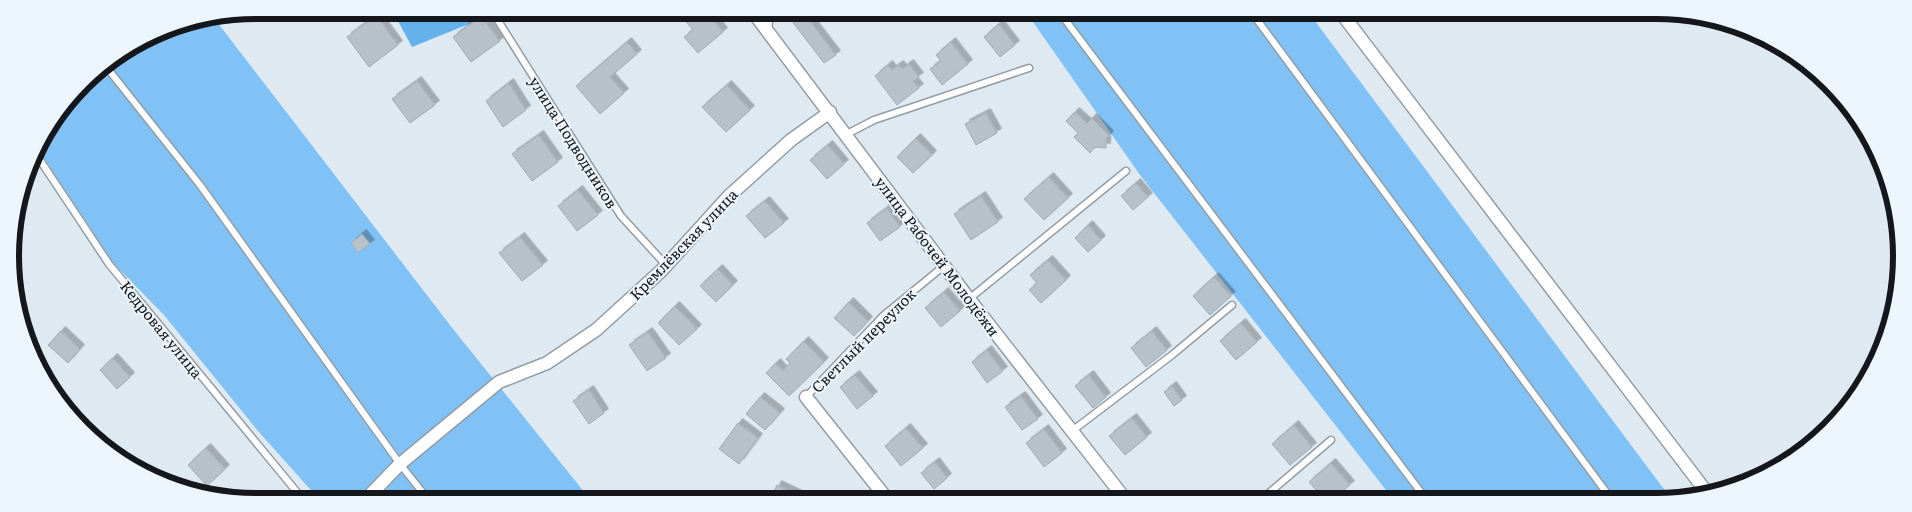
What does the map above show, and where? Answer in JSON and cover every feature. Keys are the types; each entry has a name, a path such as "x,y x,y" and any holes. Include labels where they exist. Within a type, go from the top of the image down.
{"street":[{"name":"улица Рабочей Молодёжи","path":"759,19 847,134 969,299 1120,493"},
{"path":"1346,19 1704,489"},
{"name":"Кремлёвская улица","path":"372,493 400,464 499,382 547,363 596,330 666,265 729,196 791,140 830,112"},
{"path":"806,397 883,493"}],"lane":[{"name":"улица Подводников","path":"497,19 621,216 666,265"},
{"path":"768,31 769,19"},
{"path":"1065,19 1421,493"},
{"path":"1256,19 1607,493"},
{"path":"847,134 874,120 1029,68"},
{"path":"109,70 200,185 400,464 423,493"},
{"name":"Кедровая улица","path":"39,159 109,264 297,493"},
{"path":"969,299 1126,171"},
{"name":"Светлый переулок","path":"806,397 883,316 945,265"},
{"path":"1072,430 1172,355 1232,305"},
{"path":"1269,493 1331,440"}],"shaded area":[{"path":"397,19 481,19 412,47"},
{"path":"1031,19 1313,19 1667,493 1388,493 1140,175"},
{"path":"217,22 453,329 585,493 314,493 258,431 164,315 113,263 42,154 43,151 59,124 88,88 124,59 151,43 180,31"}],"building":[{"path":"371,19 379,19 398,45 369,67 347,37"},
{"path":"477,19 483,19 500,41 471,62 453,37"},
{"path":"684,19 712,19 723,32 698,53 684,37 693,30"},
{"path":"790,19 808,19 836,55 824,63"},
{"path":"999,24 1015,45 1000,57 984,37"},
{"path":"627,42 637,54 610,77 624,93 600,114 576,86"},
{"path":"951,42 968,64 942,85 930,69 941,61 936,55"},
{"path":"909,64 919,77 913,81 919,88 897,105 875,76 888,65 892,70 899,65 902,69"},
{"path":"417,81 435,105 410,123 392,99"},
{"path":"509,83 526,110 503,127 486,101"},
{"path":"727,85 750,110 726,132 702,107"},
{"path":"1075,112 1087,123 1092,118 1109,135 1106,139 1106,148 1095,147 1090,153 1074,137 1078,133 1066,121"},
{"path":"986,113 997,133 976,145 965,124"},
{"path":"539,135 558,162 532,181 512,154"},
{"path":"916,138 932,155 913,173 897,157"},
{"path":"828,145 844,164 827,179 810,160"},
{"path":"1049,177 1068,198 1044,220 1024,199"},
{"path":"1136,183 1148,197 1133,210 1121,196"},
{"path":"578,190 598,215 577,231 558,206"},
{"path":"981,196 998,222 971,240 954,214"},
{"path":"765,201 784,223 765,238 746,216"},
{"path":"887,208 900,227 880,241 867,223"},
{"path":"1088,225 1101,240 1088,252 1075,238"},
{"path":"362,234 370,244 358,253 351,243"},
{"path":"520,237 543,265 522,281 499,253"},
{"path":"1048,260 1066,280 1041,303 1029,290 1037,283 1030,275"},
{"path":"718,269 733,285 716,302 700,286"},
{"path":"1214,277 1231,296 1210,315 1193,296"},
{"path":"944,292 960,311 941,327 925,308"},
{"path":"849,302 868,321 854,336 834,318"},
{"path":"675,306 697,329 679,345 658,323"},
{"path":"1241,323 1257,342 1236,360 1220,341"},
{"path":"61,331 80,349 68,363 48,345"},
{"path":"1152,331 1167,350 1146,367 1131,348"},
{"path":"648,332 666,358 647,371 629,345"},
{"path":"804,341 824,362 789,396 766,373 776,363 783,371 790,363 786,359"},
{"path":"987,350 1003,371 987,383 972,362"},
{"path":"113,358 130,377 117,389 100,370"},
{"path":"855,375 873,396 857,409 840,387"},
{"path":"1089,375 1106,397 1093,408 1075,386"},
{"path":"1172,386 1182,400 1174,406 1164,392"},
{"path":"589,390 604,413 589,424 573,401"},
{"path":"1021,396 1038,419 1022,430 1005,407"},
{"path":"760,397 780,413 765,430 746,414"},
{"path":"1132,418 1147,437 1125,455 1109,436"},
{"path":"738,423 758,438 739,464 719,449"},
{"path":"1294,425 1312,447 1290,465 1272,444"},
{"path":"906,428 923,448 901,466 885,446"},
{"path":"1044,429 1062,453 1044,467 1026,443"},
{"path":"206,448 225,469 207,486 188,465"},
{"path":"935,462 947,478 934,489 921,473"},
{"path":"1331,463 1350,485 1340,493 1319,493 1309,482"},
{"path":"777,485 794,493 773,493"}]}
